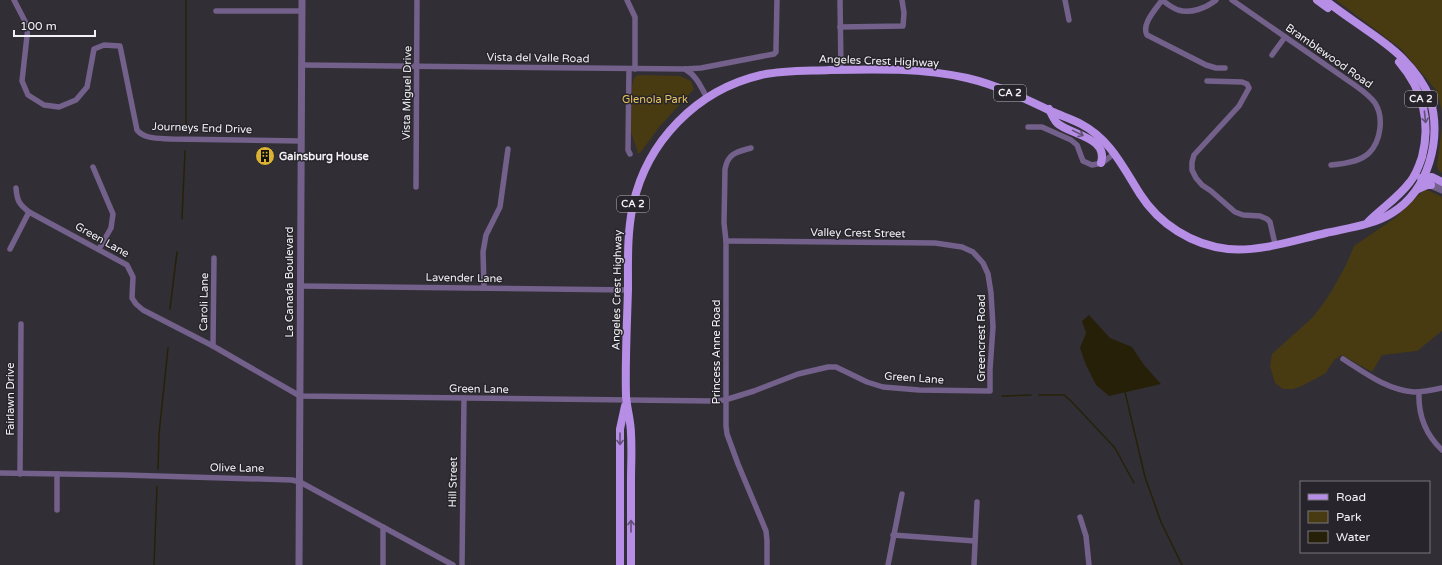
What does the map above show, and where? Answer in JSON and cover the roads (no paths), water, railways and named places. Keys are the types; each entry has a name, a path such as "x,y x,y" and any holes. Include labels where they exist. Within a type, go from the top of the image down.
{"main road":[{"name":"Angeles Crest Highway","path":"1317,0 1392,55 1414,82 1422,101 1426,118 1425,143 1419,167 1411,182 1399,196 1368,223"},
{"name":"Angeles Crest Highway","path":"631,565 631,432 626,401 629,231 633,202 645,167 671,128 688,112 707,98 737,83 765,74 789,71 902,71 933,73 970,79 989,84 1081,124 1095,133 1106,142 1115,154 1147,204 1164,222 1183,235 1225,249 1250,249 1378,221 1401,207 1416,191 1425,177 1431,160 1435,136 1433,112 1427,92 1419,78 1396,52 1325,0"},
{"path":"1049,110 1057,123 1085,137 1101,149 1103,156 1101,163"},
{"path":"1416,191 1423,186 1431,185 1425,177 1422,168 1427,151 1428,142 1426,133"},
{"path":"1431,160 1434,174 1442,180"},
{"path":"1368,223 1394,208 1408,194 1420,178 1432,177 1442,180"},
{"name":"Angeles Crest Highway","path":"620,565 620,429 626,401"}],"street":[{"name":"Journeys End Drive","path":"14,0 28,27 22,81 28,95 44,105 59,107 76,100 87,87 94,49 104,45 120,46 137,130 144,136 153,138 301,141"},
{"name":"La Canada Boulevard","path":"299,565 302,0"},
{"name":"Vista Miguel Drive","path":"416,187 417,0"},
{"path":"626,0 635,17 635,68"},
{"name":"Vista del Valle Road","path":"301,65 701,68 774,54 776,52 777,0"},
{"path":"840,0 841,70"},
{"path":"840,27 903,26 904,13 902,0"},
{"path":"1065,0 1069,20"},
{"path":"1216,0 1209,6 1189,11 1178,10 1162,0 1146,24 1144,31 1146,35 1206,65 1216,68 1225,68"},
{"name":"Bramblewood Road","path":"1232,0 1367,94 1375,103 1379,114 1380,126 1378,135 1369,153 1352,162 1331,165"},
{"path":"216,11 302,11"},
{"path":"1272,55 1285,37"},
{"path":"629,68 628,150 630,154"},
{"path":"685,69 697,79 707,98"},
{"path":"1207,81 1246,82 1249,88 1239,106 1194,154 1192,170 1202,185 1235,212 1242,215 1260,216 1267,219 1270,222 1275,244"},
{"path":"1028,127 1042,127 1071,140 1077,145 1083,161 1092,165 1101,163 1115,154"},
{"name":"Princess Anne Road","path":"751,148 736,152 726,161 724,169 724,223 726,241 725,400 727,434 766,531 767,565"},
{"path":"484,288 483,252 486,235 500,207 508,149"},
{"path":"93,167 112,208 113,214 111,228 99,249"},
{"path":"1431,185 1442,190"},
{"name":"Green Lane","path":"16,188 17,198 21,206 29,212 123,262 130,268 133,277 132,298 143,310 213,346 300,396 711,401 725,400 754,391 803,372 828,367 836,367 867,382 883,387 919,390 990,391"},
{"path":"10,249 29,212"},
{"name":"Valley Crest Street","path":"726,241 935,243 962,247 972,252 983,263"},
{"name":"Caroli Lane","path":"213,346 214,258"},
{"name":"Greencrest Road","path":"983,263 990,282 993,327 990,391"},
{"name":"Lavender Lane","path":"300,286 628,290"},
{"name":"Fairlawn Drive","path":"20,474 21,324"},
{"path":"1343,359 1395,388 1419,392 1442,388"},
{"path":"1419,392 1419,408 1424,424 1435,443 1442,450"},
{"name":"Hill Street","path":"462,565 464,398"},
{"name":"Olive Lane","path":"0,473 283,479 300,482 453,565"},
{"path":"57,474 57,510"},
{"path":"888,565 902,494"},
{"path":"974,565 977,502"},
{"path":"1080,517 1086,536 1089,565"},
{"path":"383,565 384,528"},
{"path":"893,535 976,541"}],"water":[{"path":"1089,315 1110,338 1132,347 1144,365 1161,384 1109,396 1096,385 1086,365 1080,348 1086,333 1082,321"}],"waterway":[{"path":"186,0 186,131"},
{"path":"182,219 185,151"},
{"path":"170,309 177,252"},
{"path":"158,469 159,434 168,348"},
{"path":"1125,392 1145,477 1161,522 1182,565"},
{"path":"1002,396 1031,395"},
{"path":"1039,395 1064,395 1071,401 1115,448 1134,483"},
{"path":"154,565 157,487"}],"place":[{"name":"Gainsburg House","path":"265,156"}],"park label":[{"name":"Glenola Park","path":"655,99"}]}
